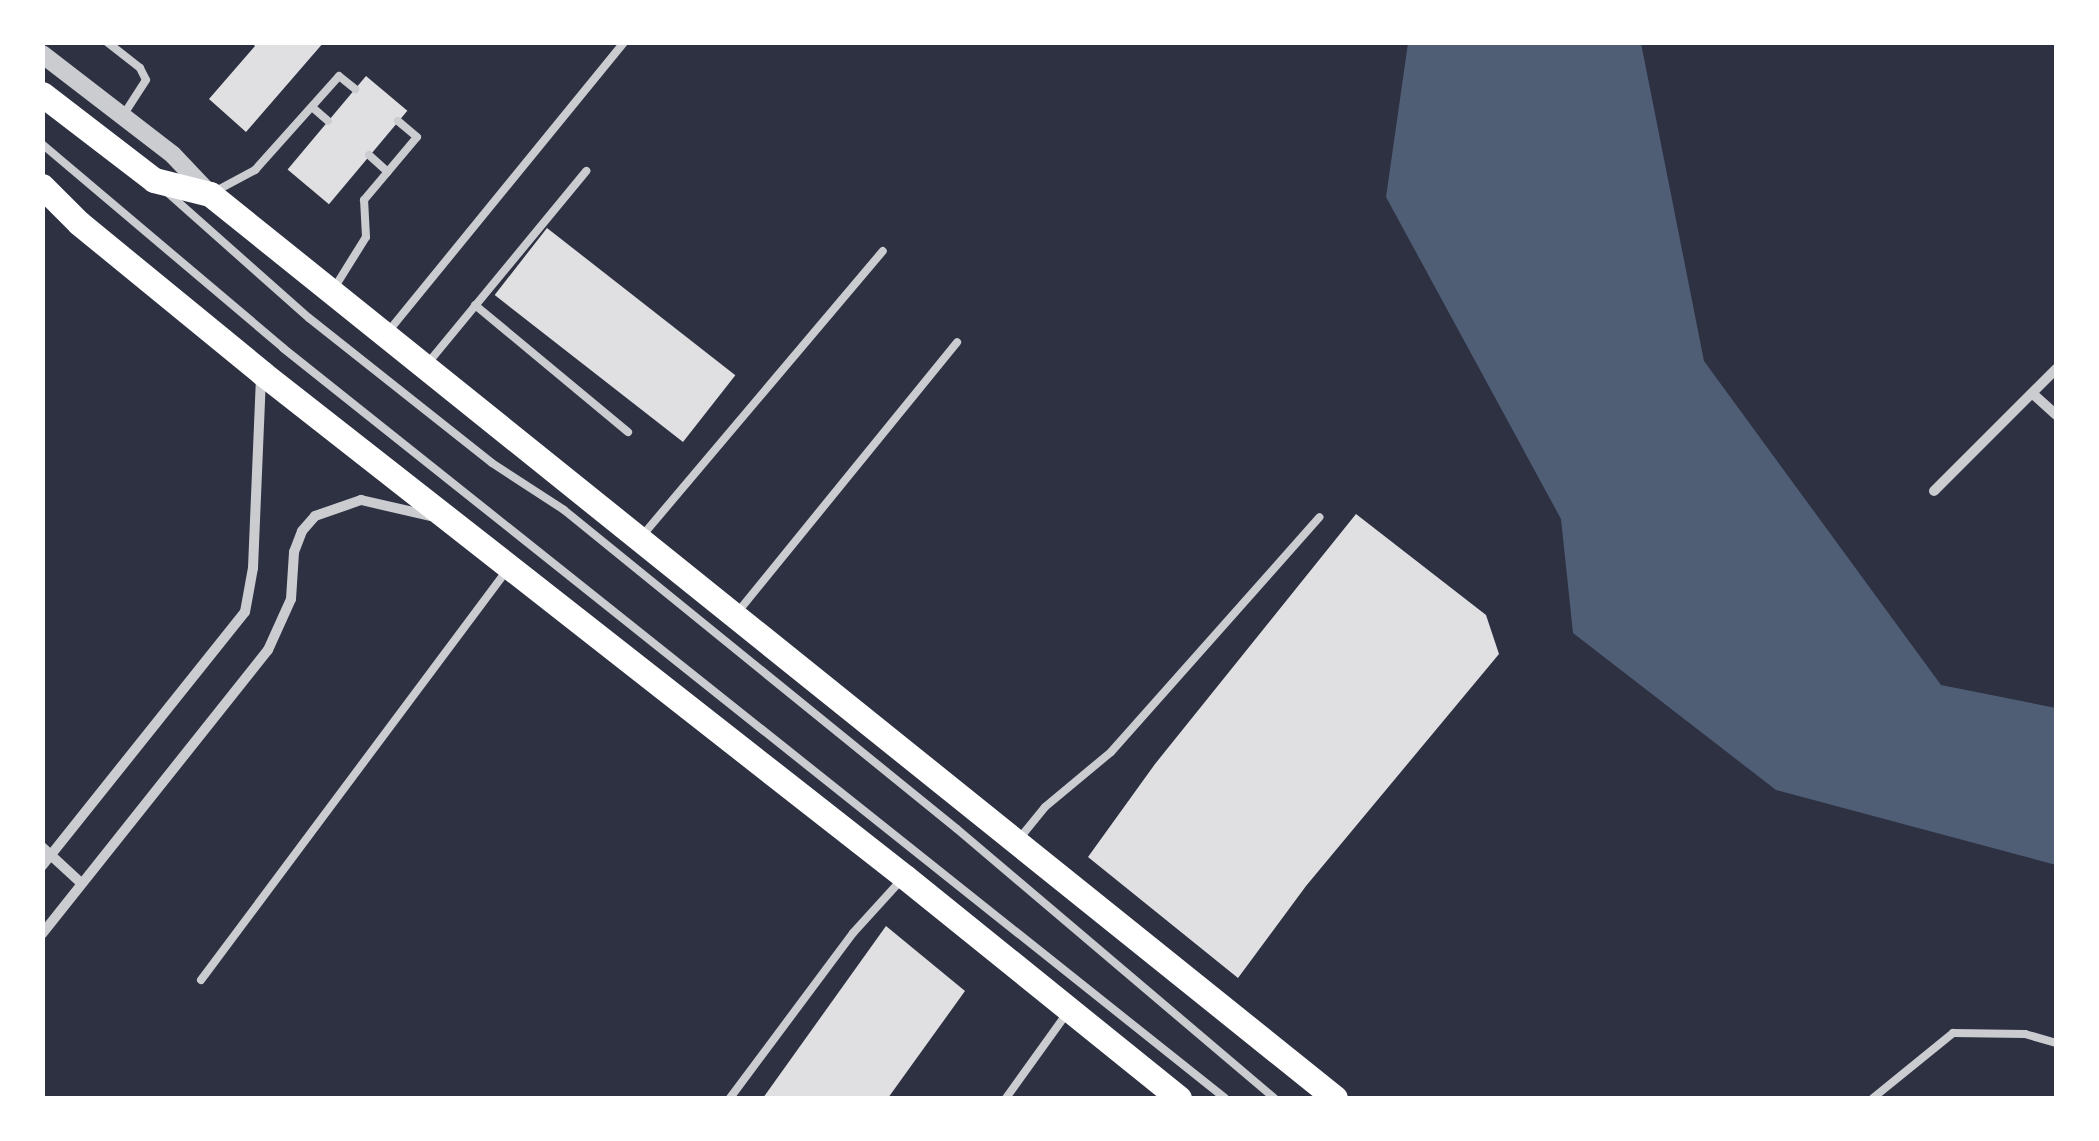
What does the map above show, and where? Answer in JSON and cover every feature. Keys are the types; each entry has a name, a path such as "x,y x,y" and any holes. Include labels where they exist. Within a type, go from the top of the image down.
{"main road":[{"path":"42,94 154,180 210,194 334,290 1336,1098"},
{"path":"42,186 79,223 262,373 904,876 1179,1098"}],"street":[{"path":"42,54 174,155 210,194"},
{"path":"42,198 79,223"},
{"path":"1934,491 2056,369"},
{"path":"42,866 47,850 245,612 253,568 262,373"},
{"path":"2032,394 2056,416"},
{"path":"42,934 268,650 291,599 294,552 302,531 315,516 362,500 449,520"},
{"path":"47,850 81,883"}],"lane":[{"path":"106,42 140,68 146,80 143,91 121,118"},
{"path":"386,334 624,42"},
{"path":"210,194 255,170 339,76 354,89"},
{"path":"312,107 328,121"},
{"path":"334,290 366,237 364,200 417,136 398,121"},
{"path":"42,144 283,348 1225,1098"},
{"path":"369,156 388,172"},
{"path":"426,366 586,171"},
{"path":"154,180 309,318 492,463 564,510 957,828 1274,1098"},
{"path":"639,539 884,251"},
{"path":"475,306 628,432"},
{"path":"734,616 957,342"},
{"path":"1016,842 1045,806 1112,752 1320,517"},
{"path":"201,980 510,566"},
{"path":"730,1098 853,933 904,876"},
{"path":"1006,1098 1070,1010"},
{"path":"1872,1098 1953,1034 2024,1034 2056,1043"}],"water":[{"path":"1408,43 1641,43 1704,361 1941,685 2056,708 2056,865 1776,790 1573,633 1561,519 1386,197"}],"building":[{"path":"251,42 324,42 246,132 209,99 255,46"},
{"path":"366,76 407,111 329,204 288,169"},
{"path":"547,228 735,375 683,442 495,295"},
{"path":"1356,514 1486,615 1499,654 1306,886 1238,978 1088,857 1155,764"},
{"path":"886,926 965,991 888,1098 763,1098"}]}
